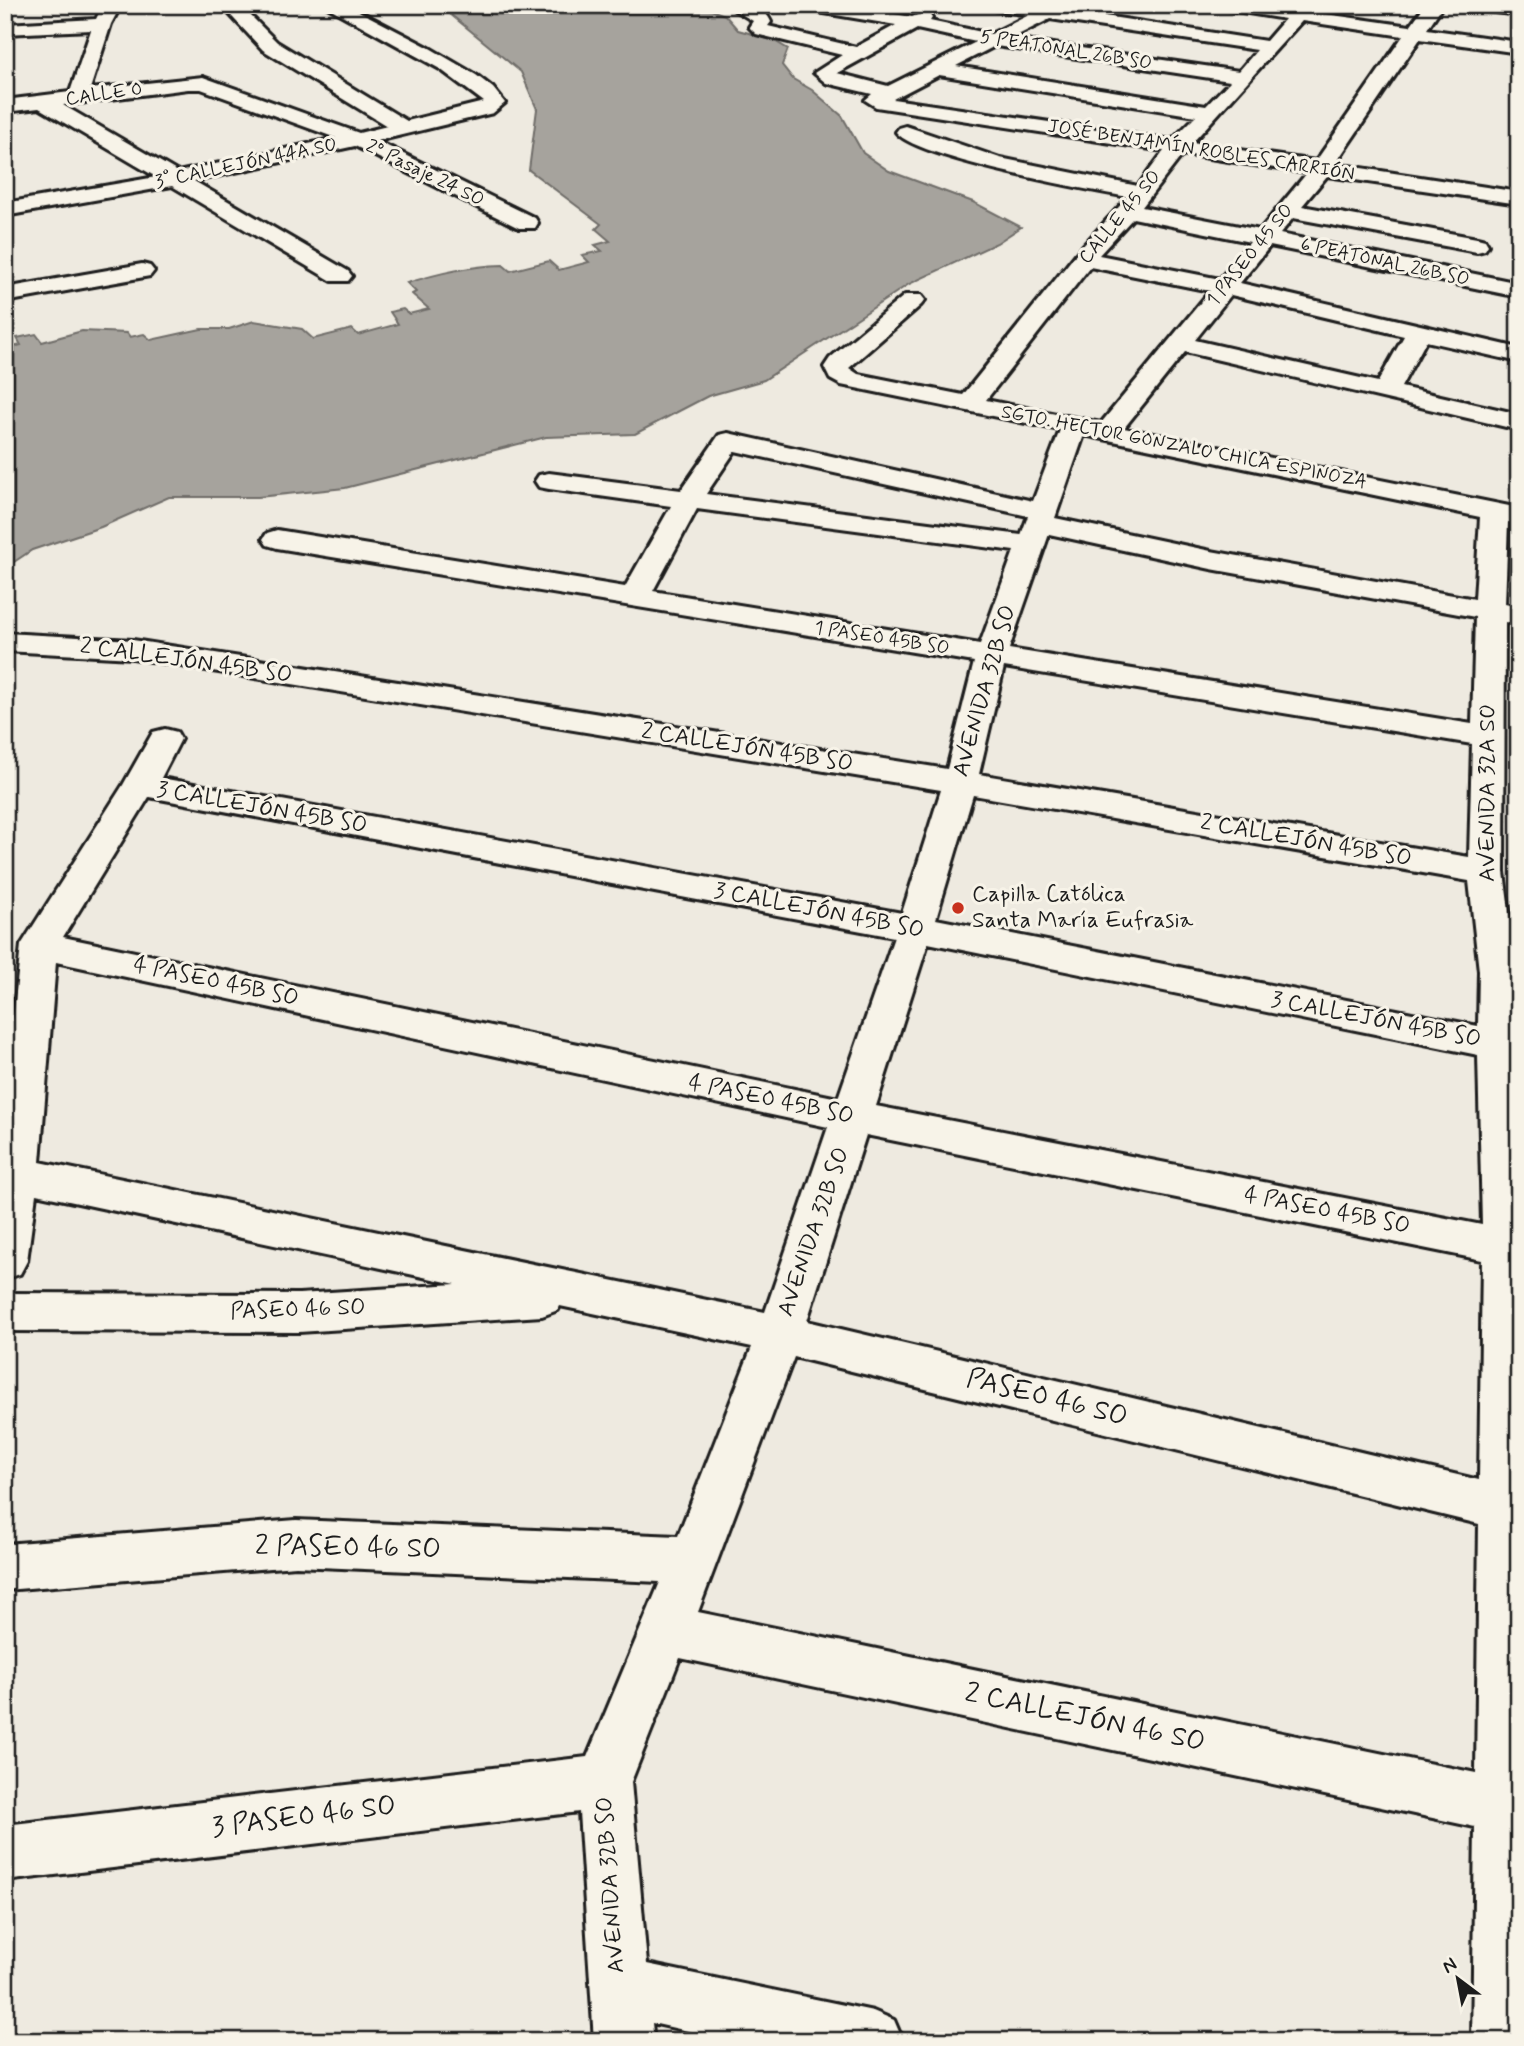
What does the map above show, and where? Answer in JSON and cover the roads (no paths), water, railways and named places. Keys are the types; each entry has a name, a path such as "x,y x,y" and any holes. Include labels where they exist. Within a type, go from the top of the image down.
{"street":[{"path":"78,97 102,24 112,5"},
{"name":"2º Pasaje 24 SO","path":"230,5 270,46 404,128"},
{"name":"3° CALLEJÓN 44A SO","path":"5,210 173,179 358,139 486,109 495,103 465,76 333,5"},
{"path":"734,5 761,18 762,22 758,27 762,30 856,53 915,23 942,5"},
{"name":"5 PEATONAL 26B SO","path":"806,5 915,23 996,41 1244,77"},
{"path":"995,5 1055,9 1271,47"},
{"path":"1230,5 1303,10 1416,33 1519,48"},
{"name":"1 PASEO 45 SO","path":"1108,431 1322,168 1434,5"},
{"path":"1478,5 1519,10"},
{"path":"886,97 1055,9"},
{"path":"797,39 833,10"},
{"name":"CALLE 45 SO","path":"970,404 1084,259 1143,193 1178,146 1303,10"},
{"path":"5,29 102,24"},
{"name":"JOSÉ BENJAMÍN ROBLES CARRIÓN","path":"856,53 823,71 824,74 886,97 1322,168 1515,191"},
{"path":"936,69 1209,112"},
{"name":"2º Pasaje 24 SO","path":"203,83 358,139 527,223"},
{"name":"CALLE O","path":"5,106 203,83"},
{"path":"44,102 340,276"},
{"path":"906,132 947,150 991,163 1143,193"},
{"path":"1456,277 1515,191"},
{"name":"6 PEATONAL 26B SO","path":"1127,210 1519,290"},
{"path":"1287,210 1477,245"},
{"path":"1084,259 1225,287 1519,355"},
{"path":"5,295 142,271"},
{"name":"SGTO. HECTOR GONZALO CHICA ESPINOZA","path":"913,300 836,367 839,374 850,380 1507,513"},
{"path":"1386,391 1418,333"},
{"path":"1178,343 1519,422"},
{"name":"AVENIDA 32B SO","path":"622,2014 604,1782 666,1630 780,1334 915,928 960,782 991,656 1075,424"},
{"path":"634,598 689,499 728,441 1037,527 1504,614"},
{"path":"549,481 689,499 1037,527"},
{"name":"AVENIDA 32A SO","path":"1502,2041 1503,1806 1511,1725 1504,1508 1512,1419 1504,1247 1511,1185 1497,1044 1508,973 1486,872 1498,754 1507,513"},
{"name":"1 PASEO 45B SO","path":"277,539 991,656 1498,754"},
{"name":"2 CALLEJÓN 45B SO","path":"5,642 133,649 960,782 1486,872"},
{"path":"5,1261 39,945 140,785 165,738"},
{"name":"3 CALLEJÓN 45B SO","path":"140,785 915,928 1497,1044"},
{"name":"4 PASEO 45B SO","path":"39,945 853,1117 1504,1247"},
{"name":"PASEO 46 SO","path":"12,1190 590,1294 780,1334 1504,1508"},
{"name":"PASEO 46 SO","path":"5,1312 299,1313 590,1294"},
{"name":"2 PASEO 46 SO","path":"5,1566 296,1543 691,1560"},
{"name":"2 CALLEJÓN 46 SO","path":"666,1630 1503,1806"},
{"name":"3 PASEO 46 SO","path":"5,1853 604,1782"},
{"path":"622,2014 873,2041"}],"place":[{"name":"Capilla Católica Santa María Eufrasia","path":"958,908"}]}
